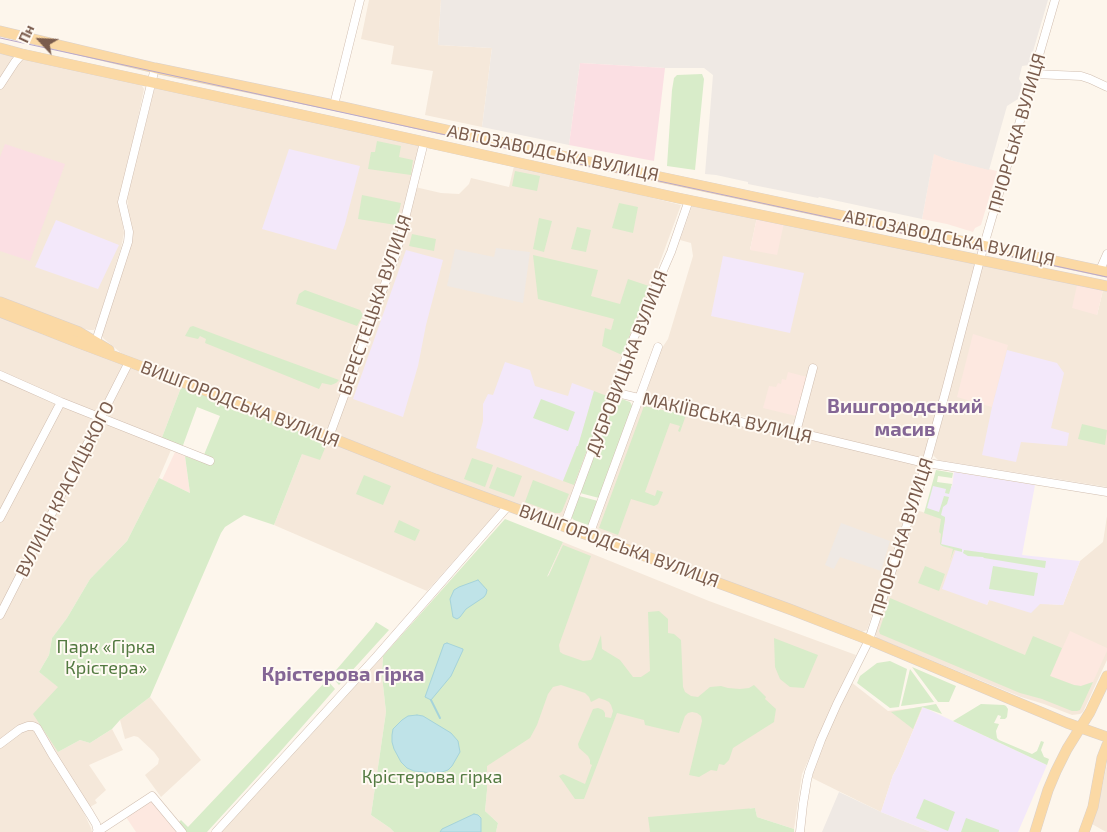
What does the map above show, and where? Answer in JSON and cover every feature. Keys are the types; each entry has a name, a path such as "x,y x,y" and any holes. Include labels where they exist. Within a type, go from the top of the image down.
{"main road":[{"name":"АВТОЗАВОДСЬКА ВУЛИЦЯ","path":"0,32 154,68 1103,271"},
{"name":"АВТОЗАВОДСЬКА ВУЛИЦЯ","path":"0,48 689,200 1107,286"},
{"name":"ВИШГОРОДСЬКА ВУЛИЦЯ","path":"0,302 79,332 129,362"},
{"name":"ВИШГОРОДСЬКА ВУЛИЦЯ","path":"0,312 435,479 760,597 869,640 1080,728 1107,737"},
{"path":"1035,832 1056,770 1090,712 1107,676"},
{"path":"1084,832 1093,807 1102,758 1107,745"}],"street":[{"path":"334,105 360,0"},
{"name":"ПРІОРСЬКА ВУЛИЦЯ","path":"800,832 809,772 837,704 869,640 926,463 984,245 1055,0"},
{"path":"0,84 22,54"},
{"path":"96,341 128,242 129,232 122,202 154,68"},
{"path":"1034,74 1081,76 1107,87"},
{"name":"БЕРЕСТЕЦЬКА ВУЛИЦЯ","path":"329,437 397,251 424,142"},
{"name":"ДУБРОВИЦЬКА ВУЛИЦЯ","path":"564,526 632,342 671,252 689,200"},
{"path":"1103,271 1107,254"},
{"name":"ДУБРОВИЦЬКА ВУЛИЦЯ","path":"589,535 658,348"},
{"name":"ВУЛИЦЯ КРАСИЦЬКОГО","path":"0,613 129,362"},
{"path":"796,432 813,368"},
{"path":"0,375 61,402 210,461"},
{"name":"МАКІЇВСЬКА ВУЛИЦЯ","path":"614,392 926,463 1107,492"},
{"path":"0,518 61,402"},
{"path":"216,832 377,656 508,506"},
{"path":"0,744 20,729 33,726 37,728 96,824 98,832 152,796 182,832"}],"shaded area":[{"path":"369,0 441,0 438,45 492,48 482,127 425,115 433,71 391,64 394,46 361,39"},
{"path":"441,0 1048,0 1029,65 1022,66 1019,79 1022,84 1018,99 1007,106 989,170 934,154 922,219 705,174 713,75 704,68 665,68 580,63 569,145 482,127 492,48 438,45"},
{"path":"0,51 136,82 144,89 120,205 124,233 121,248 94,330 80,328 0,298"},
{"path":"580,63 665,68 654,161 569,145"},
{"path":"156,87 418,144 421,149 395,250 327,431 323,432 121,353 103,338 101,334 131,235 127,197"},
{"path":"5,144 65,164 30,261 0,251 0,157"},
{"path":"289,149 360,166 345,224 336,250 262,229"},
{"path":"934,153 946,159 997,171 981,225 975,228 973,232 922,219"},
{"path":"516,164 681,205 566,517 558,520 339,438 335,431 392,277 415,187 441,193 459,194 469,184 471,178 509,187"},
{"path":"693,203 757,217 750,250 784,223 974,263 975,267 924,459 791,427 647,396 646,393 660,351 668,339 693,256 691,243 680,240"},
{"path":"757,217 784,223 777,255 750,250"},
{"path":"56,220 119,245 98,289 35,267"},
{"path":"496,248 530,252 523,303 447,286 455,249 494,257"},
{"path":"406,250 443,260 426,325 418,366 403,417 353,399"},
{"path":"723,256 804,273 790,333 711,316"},
{"path":"986,265 1077,285 1097,315 1103,290 1107,291 1107,487 938,460 933,455 981,269"},
{"path":"1077,285 1103,290 1097,315 1072,308"},
{"path":"0,317 123,364 109,394 115,397 129,370 134,367 182,385 161,440 139,436 171,450 159,478 127,541 90,579 67,618 52,638 49,655 39,672 58,686 58,752 80,740 90,743 112,729 123,750 89,765 106,790 95,800 97,803 83,811 92,832 0,832 0,620 5,613 0,608"},
{"path":"973,334 1008,345 992,407 957,397"},
{"path":"1007,350 1057,363 1064,373 1051,428 1069,433 1067,446 1021,442 1016,462 982,455"},
{"path":"505,362 530,370 535,386 568,396 572,383 594,391 578,447 563,481 476,448 483,421 483,404 488,394 493,395"},
{"path":"788,372 807,377 796,416 763,408 769,386 776,387 778,383 781,384 782,379 786,380"},
{"path":"642,404 795,436 918,465 921,468 867,630 862,632 593,533"},
{"path":"328,441 500,509 427,591 274,525 302,454"},
{"path":"175,452 185,456 190,493 162,480"},
{"path":"954,472 1035,485 1022,555 1080,561 1063,605 1040,604 1031,613 989,600 987,605 942,589 956,549 941,546 945,519 925,512 933,484 952,487"},
{"path":"916,510 945,519 956,549 987,605 989,600 1063,605 1080,561 1103,542 1107,516 1107,660 1083,712 1072,715 1021,697 877,638 875,634 876,629"},
{"path":"841,523 890,541 881,571 840,557 834,569 825,565"},
{"path":"563,542 709,601 856,655 802,774 794,829 757,817 755,808 750,808 741,832 496,832 498,823 485,811 487,790 456,695 458,683 500,610 548,576"},
{"path":"1070,631 1107,648 1093,682 1081,686 1050,676"},
{"path":"383,656 382,676 386,712 371,815 394,832 222,832"},
{"path":"851,682 888,711 923,707 893,775 881,812 812,778 814,767 828,732"},
{"path":"150,697 201,760 161,797 145,775 158,764 159,759 138,737 134,736 125,739 120,720"},
{"path":"923,707 1047,765 1018,832 931,832 881,812 893,775"},
{"path":"1107,764 1107,832 1106,832 1092,824"},
{"path":"839,792 881,812 931,832 822,832"},
{"path":"148,801 153,801 180,832 136,832 126,817"}],"green space":[{"path":"702,74 704,79 695,170 667,166 674,78 677,75"},
{"path":"377,141 401,146 399,157 413,160 411,175 368,169 371,152 375,152"},
{"path":"515,171 540,176 537,191 512,186"},
{"path":"362,195 401,203 396,225 358,219"},
{"path":"619,203 638,207 633,233 612,228"},
{"path":"539,218 552,221 544,252 533,249"},
{"path":"577,227 591,230 586,252 571,249"},
{"path":"412,234 436,239 434,251 409,246"},
{"path":"533,255 598,270 591,296 620,304 628,279 649,286 622,355 602,346 605,328 611,330 614,319 538,299"},
{"path":"305,290 360,310 363,315 357,326 296,304 299,294"},
{"path":"193,326 339,380 331,385 322,383 319,389 205,343 206,339 200,336 198,339 185,336 190,327"},
{"name":"Парк «Гірка Крістера»","path":"182,385 328,441 320,460 302,454 274,525 244,515 225,527 150,697 120,720 112,729 90,743 80,740 58,752 33,714 58,687 39,672 49,655 52,638 67,618 90,579 127,541 159,478 190,493 185,456 201,462 220,416 197,407 182,448 161,440"},
{"path":"594,391 607,396 574,485 563,481 578,446"},
{"path":"541,399 575,412 568,431 533,418"},
{"path":"618,399 630,402 633,407 599,498 580,493 614,403"},
{"path":"644,406 686,415 680,432 678,431 680,426 670,423 645,492 655,496 657,490 663,492 658,504 654,506 631,499 618,535 599,528"},
{"path":"1082,424 1107,430 1105,445 1078,439"},
{"path":"472,458 493,465 485,487 464,479"},
{"path":"497,467 522,476 514,497 489,488"},
{"path":"936,470 953,473 952,478 938,476 937,482 952,484 949,494 945,493 946,489 933,486 927,508 939,512 944,496 949,497 941,515 945,519 941,544 962,549 962,552 954,550 950,561 953,549 940,544 941,519 924,513"},
{"path":"364,475 391,486 383,505 356,494"},
{"path":"533,480 569,494 560,513 525,502"},
{"path":"579,496 598,501 588,525 571,517"},
{"path":"505,519 563,542 547,577 563,545 591,556 559,645 560,652 583,661 591,660 601,635 602,649 620,660 633,677 641,677 650,671 648,612 659,611 668,619 668,633 674,634 681,640 683,687 685,692 691,696 698,697 710,687 721,686 740,689 749,688 754,685 776,709 774,722 733,748 729,760 724,765 719,764 717,771 711,770 699,777 689,775 702,721 701,716 697,713 688,713 685,716 679,733 645,725 644,720 617,713 584,799 575,799 559,776 563,774 585,784 592,765 588,756 579,748 578,744 593,709 603,710 605,717 611,718 613,711 609,702 605,700 599,698 591,702 585,693 561,685 553,687 548,694 537,725 530,738 487,766 485,811 498,823 496,832 394,832 371,815 386,712 382,676 383,656"},
{"path":"399,520 420,530 415,541 394,532"},
{"path":"964,550 1046,561 1045,568 968,556 963,553"},
{"path":"925,566 945,574 939,591 918,583"},
{"path":"993,566 1038,573 1034,596 989,589"},
{"path":"890,598 1025,655 1033,636 1062,648 1050,676 1081,686 1093,682 1080,710 1072,711 1042,699 1020,693 880,634 879,631"},
{"path":"376,622 389,630 339,685 331,676"},
{"path":"774,638 818,655 804,688 790,687 780,679 775,667"},
{"path":"890,661 907,669 899,707 890,708 857,683 860,676 877,663"},
{"path":"912,667 956,686 949,702 938,702"},
{"path":"910,669 934,702 901,706"},
{"path":"327,680 335,689 207,832 186,832 178,823 181,820 188,827"},
{"path":"936,704 942,714 922,707 913,729 891,712"},
{"path":"981,704 1006,706 1008,709 1007,717 1000,719 1001,716 998,715 994,723 999,724 996,731 997,738 1032,754 1037,751 1041,741 1044,742 1041,750 1044,757 1049,759 1047,765 953,721"},
{"path":"924,799 955,812 948,831 916,818"},
{"path":"755,808 757,817 794,829 794,832 650,832 648,817"},
{"path":"966,818 999,830 999,832 961,832"}],"water":[{"path":"478,580 487,590 484,597 466,609 457,619 453,617 450,599 454,590"},
{"path":"447,643 463,650 451,676 431,700 425,697 444,644"},
{"path":"408,716 423,716 451,733 458,741 460,752 448,770 433,773 414,771 407,768 401,762 392,742 393,729"},
{"path":"474,814 481,818 481,832 440,832 442,829"}],"waterway":[{"path":"431,700 440,718"}],"tram line":[{"path":"0,38 1107,277"}],"district":[{"name":"Вишгородський масив","path":"905,418"},
{"name":"Крістерова гірка","path":"343,674"}]}
